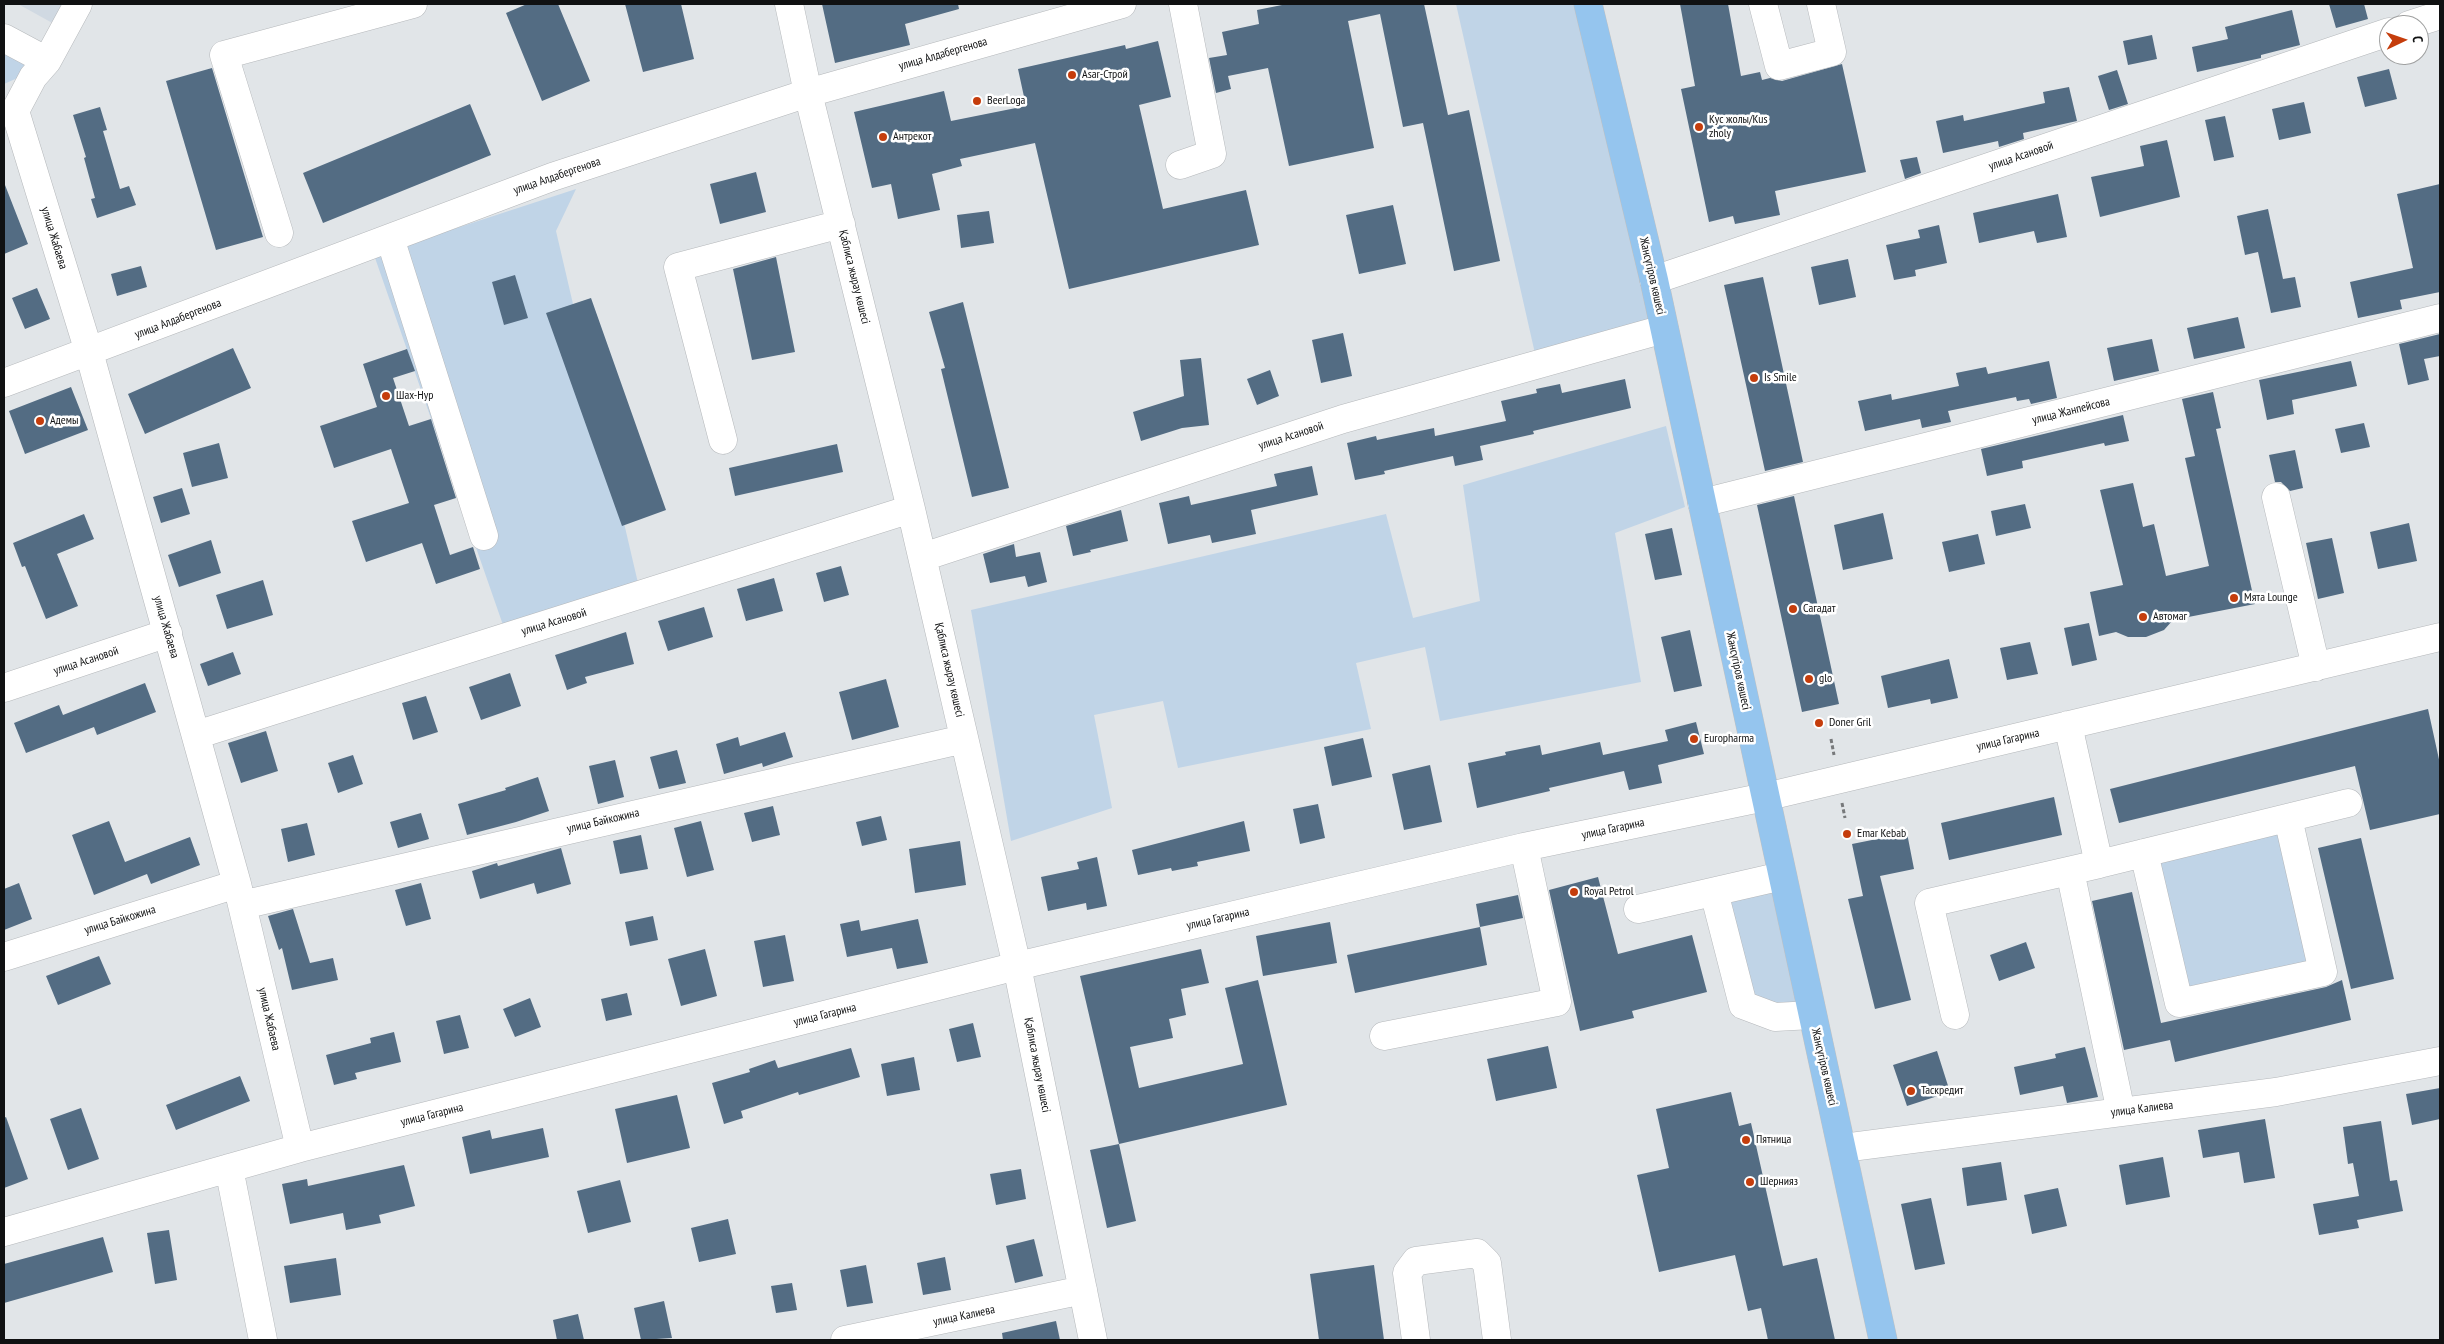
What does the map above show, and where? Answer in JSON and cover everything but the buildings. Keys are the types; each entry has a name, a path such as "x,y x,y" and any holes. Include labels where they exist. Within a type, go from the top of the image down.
{"main road":[{"name":"Жансүгіров көшесі","path":"1588,4 1654,280 1883,1340"}],"street":[{"path":"10,113 33,77 47,61 78,4"},
{"path":"279,232 224,55 413,4"},
{"name":"Қаблиса жырау көшесі","path":"789,4 808,93 912,510 1017,966 1093,1340"},
{"name":"улица Алдабергенова","path":"4,383 552,177 808,93 1122,4"},
{"path":"1180,165 1212,154 1183,4"},
{"path":"1763,4 1779,66 1832,52 1821,4"},
{"name":"улица Асановой","path":"1654,280 2379,35"},
{"path":"4,38 47,61"},
{"name":"улица Жабаева","path":"10,113 89,352 240,895 300,1148"},
{"path":"722,440 678,267 841,224"},
{"path":"390,238 484,536"},
{"name":"улица Жанпейсова","path":"1702,503 2440,318"},
{"name":"улица Асановой","path":"923,557 1343,419 1664,330"},
{"path":"2276,497 2316,667"},
{"name":"улица Асановой","path":"196,735 912,510"},
{"name":"улица Асановой","path":"4,688 168,634"},
{"name":"улица Гагарина","path":"4,1232 300,1148 1017,966 1524,847 1765,797 2440,637"},
{"path":"2068,725 2100,864"},
{"name":"улица Байкожина","path":"4,956 240,895 964,739"},
{"path":"1955,1015 1929,903 2100,864 2348,803"},
{"path":"2144,853 2179,1003 2322,972 2288,818"},
{"path":"1384,1036 1557,1002 1524,847"},
{"path":"2070,871 2120,1112"},
{"path":"1638,909 1782,876"},
{"path":"1714,892 1743,1005 1775,1018 1812,1015"},
{"name":"улица Калиева","path":"1843,1148 2276,1092 2440,1061"},
{"path":"229,1168 263,1340"},
{"path":"1416,1340 1407,1273 1416,1261 1477,1253 1488,1264 1497,1340"},
{"name":"улица Калиева","path":"845,1340 1083,1290"}],"shaded area":[{"path":"18,4 68,4 56,25"},
{"path":"1456,4 1575,4 1650,322 1536,358"},
{"path":"4,49 40,68 4,84"},
{"path":"576,189 556,231 638,583 503,625 374,255"},
{"path":"1666,426 1685,507 1615,533 1641,682 1440,721 1425,647 1356,663 1371,729 1178,768 1163,701 1094,715 1112,808 1011,841 971,610 1386,514 1413,618 1480,601 1463,485"},
{"path":"2281,827 2310,964 2184,993 2154,851"},
{"path":"1775,886 1800,1009 1749,996 1726,897"}],"place":[{"name":"Asar-Строй","path":"1072,75"},
{"name":"BeerLoga","path":"977,101"},
{"name":"Кус жолы/Kus zholy","path":"1699,127"},
{"name":"Антрекот","path":"883,137"},
{"name":"Is Smile","path":"1754,378"},
{"name":"Шах-Нур","path":"386,396"},
{"name":"Адемы","path":"40,421"},
{"name":"Мята Lounge","path":"2234,598"},
{"name":"Сагадат","path":"1793,609"},
{"name":"Автомаг","path":"2143,617"},
{"name":"glo","path":"1809,679"},
{"name":"Doner Gril","path":"1819,723"},
{"name":"Europharma","path":"1694,739"},
{"name":"Emar Kebab","path":"1847,834"},
{"name":"Royal Petrol","path":"1574,892"},
{"name":"Таскредит","path":"1911,1091"},
{"name":"Пятница","path":"1746,1140"},
{"name":"Шернияз","path":"1750,1182"}]}
